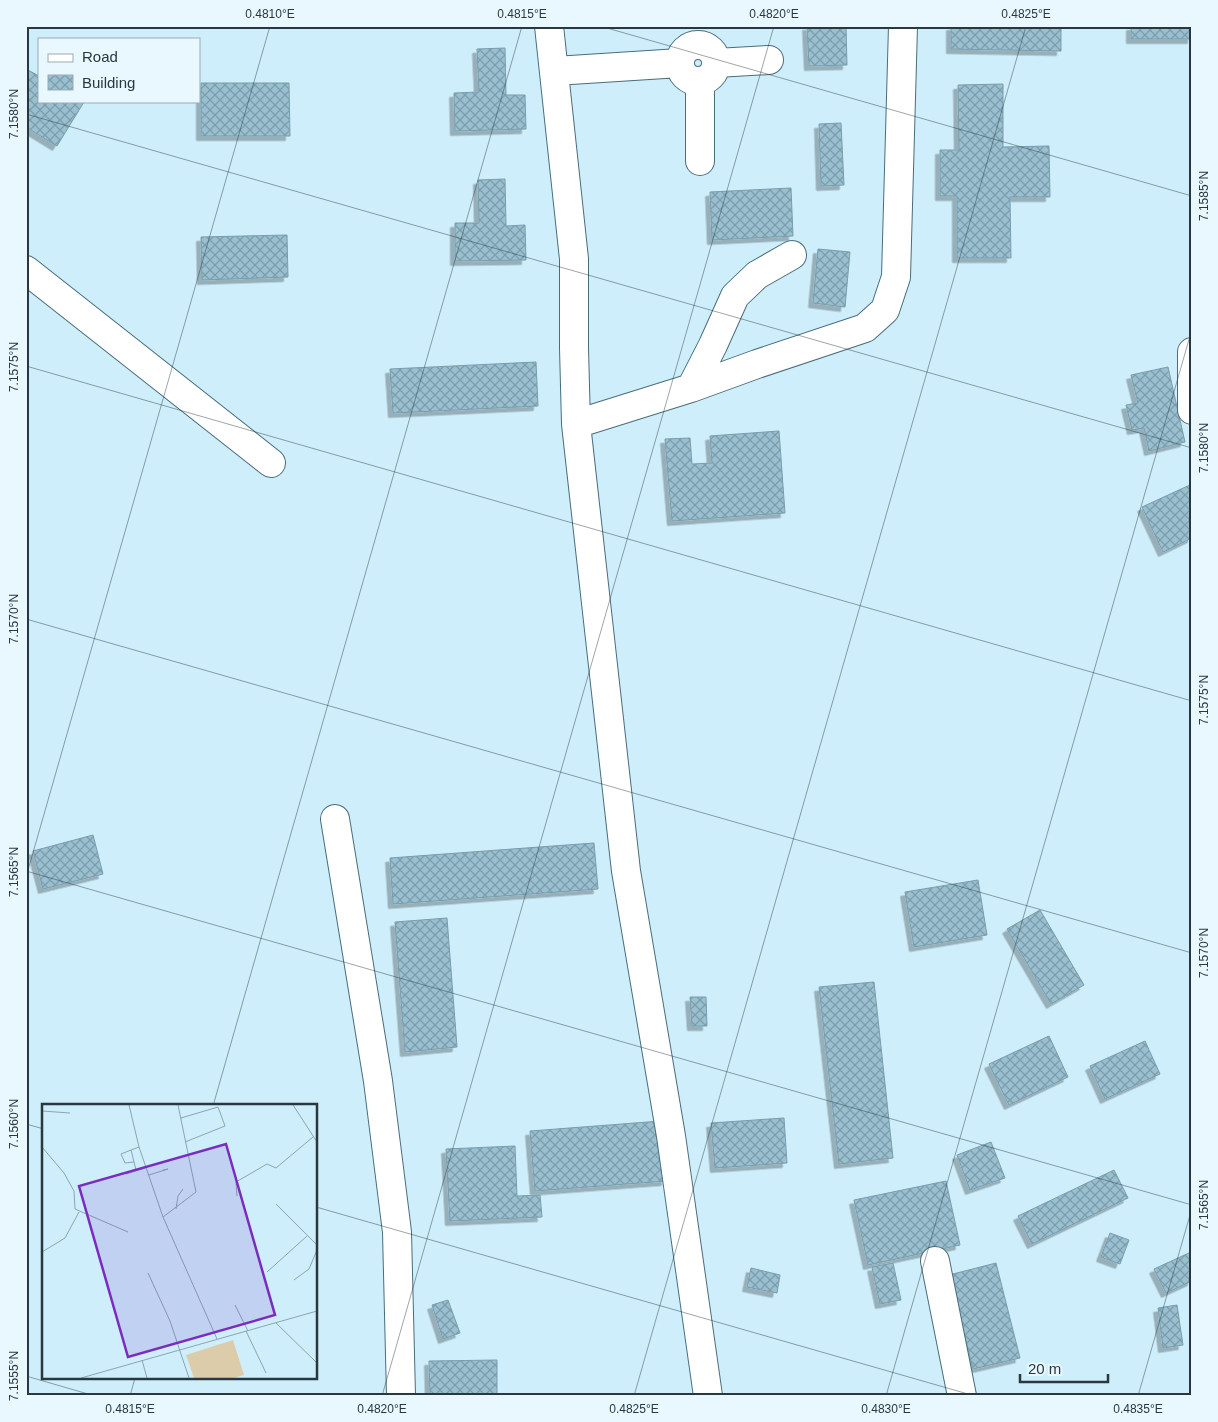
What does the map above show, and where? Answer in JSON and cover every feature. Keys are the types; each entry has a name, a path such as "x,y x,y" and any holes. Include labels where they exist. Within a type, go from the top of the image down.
{"street":[{"path":"549,26 574,259 576,424 626,871 671,1136 708,1396"},
{"path":"576,424 691,388 865,328 885,310 896,277 903,26"},
{"path":"555,71 699,55 769,60"},
{"path":"699,55 700,162"},
{"path":"691,388 735,296 757,274 792,255"},
{"path":"26,270 271,463"},
{"path":"1192,352 1192,410"},
{"path":"335,819 378,1081 397,1232 401,1396"},
{"path":"936,1261 962,1396"}],"building":[{"path":"807,26 846,26 847,65 809,66"},
{"path":"951,26 1061,26 1061,51 951,49"},
{"path":"1131,26 1192,26 1192,39 1131,39"},
{"path":"505,48 506,95 525,95 526,129 455,131 454,93 479,92 477,49"},
{"path":"26,69 38,75 38,102 84,102 57,146 26,127"},
{"path":"201,83 289,83 290,136 201,136"},
{"path":"1003,84 1003,147 1049,146 1050,197 1010,197 1011,258 957,258 957,196 940,196 940,150 959,150 958,85"},
{"path":"841,123 844,185 821,186 819,124"},
{"path":"505,179 506,226 525,225 526,260 455,261 455,223 479,223 478,180"},
{"path":"791,188 793,236 712,240 710,192"},
{"path":"287,235 288,277 202,280 201,237"},
{"path":"818,249 850,252 845,307 813,303"},
{"path":"536,362 538,406 393,413 390,369"},
{"path":"1168,367 1185,442 1149,451 1144,428 1132,430 1126,405 1138,403 1131,375"},
{"path":"779,431 785,513 672,521 665,439 690,438 692,464 712,463 710,436"},
{"path":"1192,484 1192,538 1163,552 1142,507"},
{"path":"93,835 103,874 43,889 33,851"},
{"path":"594,843 598,889 393,904 390,858"},
{"path":"978,880 987,935 914,947 905,892"},
{"path":"1040,910 1084,985 1051,1004 1007,929"},
{"path":"447,918 457,1047 405,1052 395,922"},
{"path":"874,982 893,1158 839,1164 819,987"},
{"path":"690,997 706,997 707,1026 692,1026"},
{"path":"1049,1036 1068,1077 1009,1105 989,1064"},
{"path":"1145,1041 1160,1074 1105,1099 1090,1066"},
{"path":"784,1118 787,1163 715,1168 711,1123"},
{"path":"661,1121 666,1181 535,1191 530,1131"},
{"path":"991,1142 1005,1178 970,1190 957,1155"},
{"path":"515,1146 517,1196 540,1195 542,1217 450,1221 446,1149"},
{"path":"1114,1170 1128,1198 1032,1244 1018,1216"},
{"path":"946,1181 960,1245 868,1265 854,1200"},
{"path":"1110,1233 1129,1240 1120,1264 1101,1257"},
{"path":"1191,1252 1192,1281 1166,1293 1154,1269"},
{"path":"893,1263 901,1300 880,1304 872,1267"},
{"path":"996,1263 1020,1358 973,1369 949,1275"},
{"path":"751,1268 780,1275 777,1293 747,1287"},
{"path":"448,1300 460,1333 443,1339 432,1305"},
{"path":"1177,1305 1183,1345 1163,1348 1158,1308"},
{"path":"497,1360 497,1396 430,1396 429,1361"}]}
